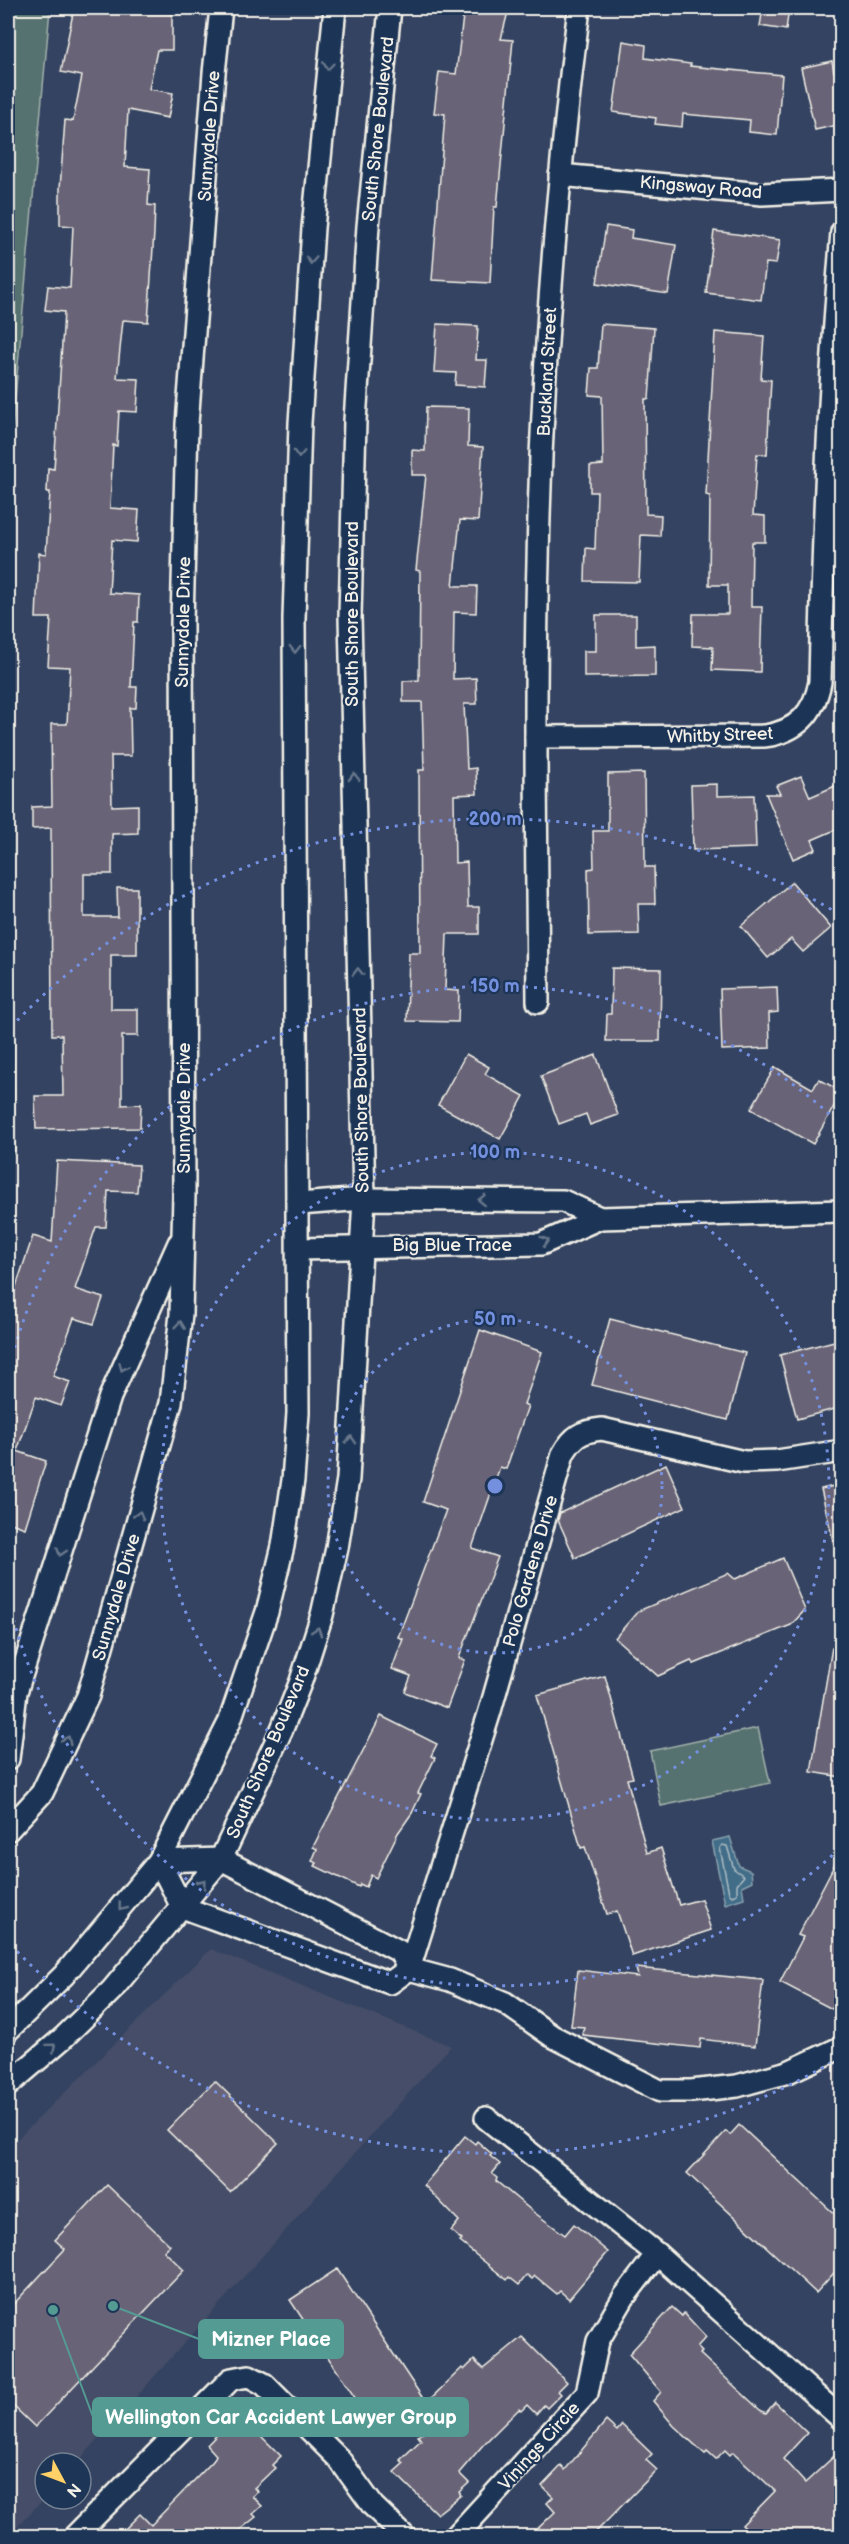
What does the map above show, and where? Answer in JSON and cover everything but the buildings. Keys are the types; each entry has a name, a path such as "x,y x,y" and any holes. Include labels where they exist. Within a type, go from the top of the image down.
{"street":[{"name":"Sunnydale Drive","path":"8,1830 42,1793 91,1684 171,1403 182,1314 181,1237 184,1195 182,633 187,424 221,8"},
{"path":"8,2030 64,1975 159,1861 229,1723 267,1612 283,1546 293,1480 298,1413 299,1204 294,619 299,447 313,228 335,8"},
{"name":"South Shore Boulevard","path":"8,2085 63,2038 112,1990 221,1859 282,1730 301,1681 330,1581 348,1479 364,1199 350,616 355,421 368,226 390,8"},
{"name":"Buckland Street","path":"538,1002 536,738 538,560 544,389 560,175 579,8"},
{"name":"Kingsway Road","path":"560,175 762,194 842,190"},
{"name":"Whitby Street","path":"536,738 765,736 782,733 797,726 809,714 817,699 820,682 823,522 831,355 842,232"},
{"name":"Big Blue Trace","path":"299,1204 364,1199 563,1201 600,1218"},
{"name":"Big Blue Trace","path":"298,1249 362,1245 541,1244 600,1218 842,1211"},
{"name":"Sunnydale Drive","path":"8,1759 16,1692 110,1397 181,1237"},
{"name":"Polo Gardens Drive","path":"409,1969 490,1711 563,1454 571,1440 585,1431 602,1429 744,1461 777,1461 842,1451"},
{"path":"159,1861 221,1859 399,1951 409,1969 450,1980 505,2003 552,2036 660,2091 691,2091 737,2086 788,2072 842,2047"},
{"path":"159,1861 182,1907 390,1983 409,1969"},
{"path":"486,2118 657,2254 842,2419"},
{"name":"Vinings Circle","path":"456,2536 587,2393 598,2341 624,2297 657,2254"},
{"path":"75,2536 231,2379 249,2376 264,2384 315,2432 339,2459 373,2506 404,2536"}],"shaded area":[{"path":"211,1949 451,2046 88,2451 33,2451 33,2510 8,2536 8,2148"}],"green space":[{"path":"8,8 50,9 8,476"},
{"path":"8,528 15,1152 8,1158"},
{"path":"758,1728 770,1783 661,1806 650,1751"}],"water":[{"path":"730,1837 739,1866 751,1871 752,1881 742,1886 744,1898 725,1904 712,1841"}],"place":[{"name":"Mizner Place","path":"113,2306"},
{"name":"Wellington Car Accident Lawyer Group","path":"53,2310"}]}
